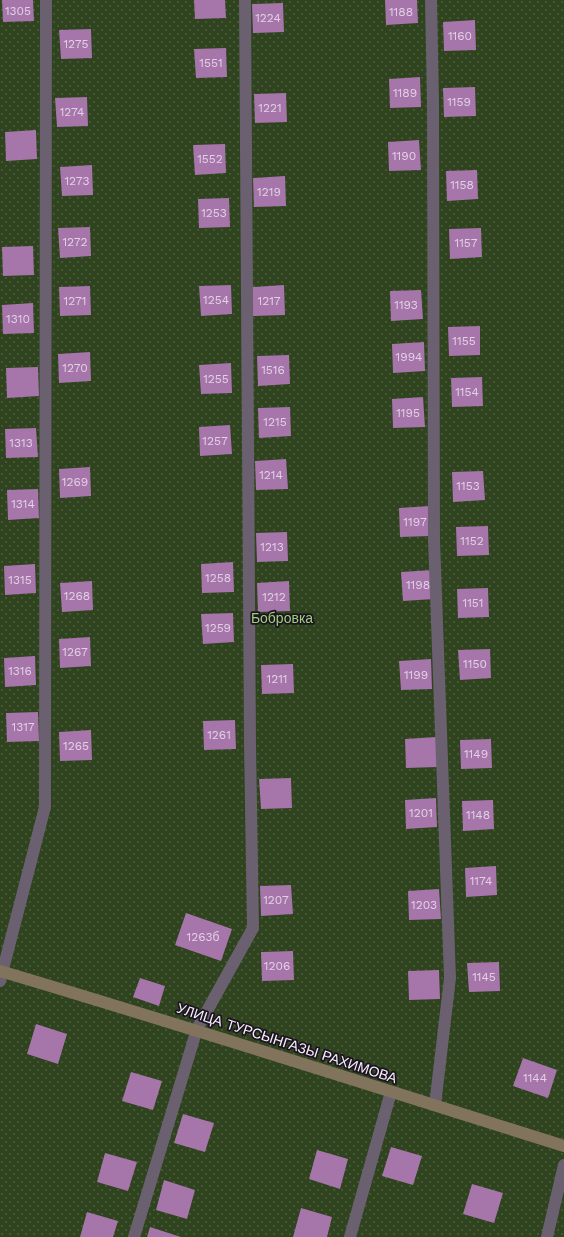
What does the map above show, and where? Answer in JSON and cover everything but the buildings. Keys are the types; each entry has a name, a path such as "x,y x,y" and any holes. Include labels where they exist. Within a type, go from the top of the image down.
{"street":[{"path":"1,974 45,807 46,0"},
{"path":"134,1237 196,1029 253,928 250,744 245,0"},
{"path":"431,0 433,101 434,540 450,978 435,1105"},
{"name":"УЛИЦА ТУРСЫНГАЗЫ РАХИМОВА","path":"1,974 196,1029 564,1146"},
{"path":"350,1237 391,1092"},
{"path":"547,1237 564,1165"}],"green space":[{"name":"Бобровка","path":"0,0 564,0 564,1237 0,1237"}]}
